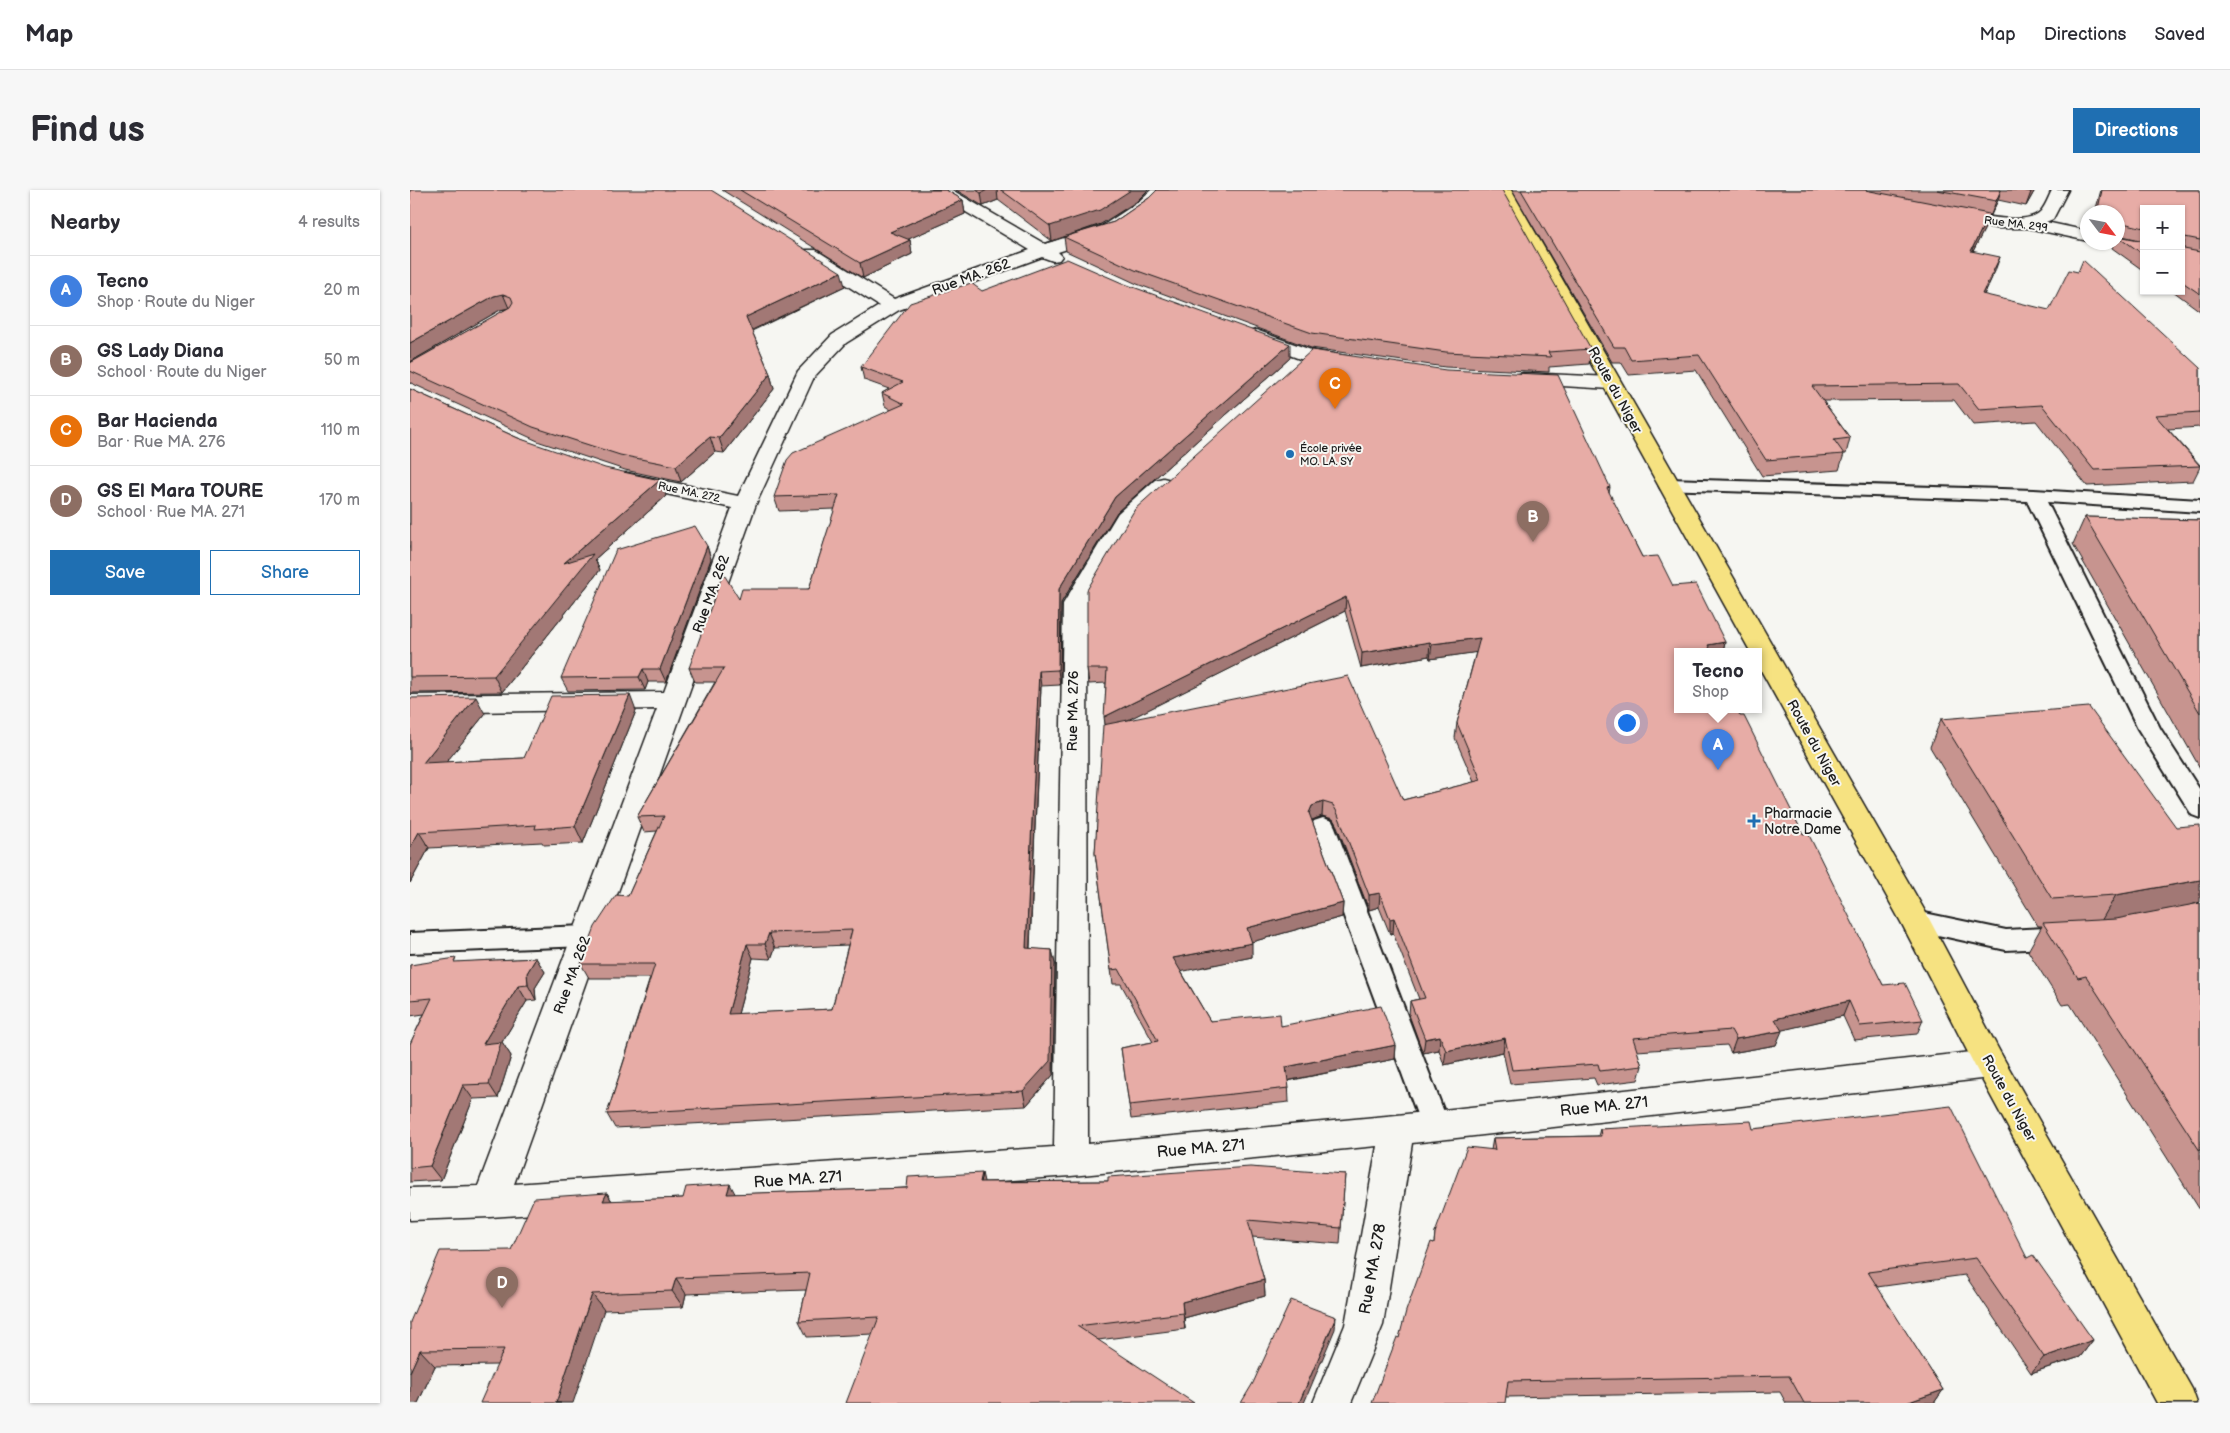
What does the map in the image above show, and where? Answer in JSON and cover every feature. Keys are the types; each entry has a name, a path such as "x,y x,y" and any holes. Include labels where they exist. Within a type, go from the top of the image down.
{"main road":[{"name":"Route du Niger","path":"1503,190 1761,648"},
{"name":"Route du Niger","path":"1762,650 1915,921 1990,1064 2178,1403"}],"street":[{"path":"940,190 1042,252 1068,263"},
{"name":"Rue MA. 262","path":"490,1201 745,504 805,375 839,339 892,306 1108,230 1143,207 1160,190"},
{"path":"2028,223 2047,215 2060,190"},
{"name":"Rue MA. 299","path":"1930,210 1997,223 2028,223 2080,234"},
{"path":"800,248 892,306"},
{"path":"1242,331 1307,355 1366,364"},
{"path":"1286,375 1307,355"},
{"path":"1504,378 1611,383"},
{"name":"Rue MA. 276","path":"1071,1161 1071,940 1075,604 1126,518 1184,466"},
{"name":"Rue MA. 272","path":"611,474 745,504"},
{"path":"410,704 672,700"},
{"name":"Rue MA. 271","path":"410,1204 490,1201 1071,1161 1397,1130 1990,1064"},
{"name":"Rue MA. 278","path":"1332,1403 1364,1325 1397,1130"}],"lane":[{"path":"1668,484 2034,496 2200,506"},
{"path":"2034,496 2149,729 2200,809"},
{"path":"1323,827 1435,1125"},
{"path":"1915,921 2006,940 2091,936"},
{"path":"410,943 586,936"}],"building":[{"path":"410,190 711,190 841,272 746,317 770,374 719,438 710,437 676,466 620,455 533,427 410,371 410,363 510,307 513,302 511,297 503,294 494,296 410,343"},
{"path":"740,190 946,190 963,200 890,232 910,240 860,263"},
{"path":"976,190 987,190 981,193"},
{"path":"1001,190 1131,190 1100,210 1050,226"},
{"path":"1157,190 1502,190 1591,349 1548,352 1551,357 1446,352 1312,333 1135,270 1064,237 1114,222 1149,198"},
{"path":"1521,190 1865,190 1989,214 1971,251 2000,257 1982,294 2049,310 2069,270 2078,272 2083,260 2200,368 2200,412 2155,415 2200,466 2094,470 2042,405 1979,409 1959,384 1812,386 1850,438 1834,440 1844,454 1766,460 1699,355 1631,360 1624,347 1614,347"},
{"path":"1937,190 2001,190 1996,201"},
{"path":"2102,190 2200,190 2200,240 2185,237 2185,205 2140,205 2140,227 2125,223 2125,205 2099,205"},
{"path":"2125,237 2140,240 2140,252 2125,241"},
{"path":"2185,249 2200,252 2200,294 2185,284"},
{"path":"1067,259 1122,283 1290,344 1115,497 1059,589 1058,670 1039,671 1026,948 1052,950 1050,1061 1023,1091 607,1114 655,964 581,964 595,927 616,895 628,896 664,816 637,817 724,668 689,668 723,573 739,599 742,589 809,589 839,495 774,497 787,460 793,453 904,404 882,393 903,382 861,367 910,303 971,283 982,291","holes":["852,930 832,1009 728,1014 747,944 765,944 769,933"]},
{"path":"1312,350 1446,370 1558,375 1610,487 1607,488 1642,557 1658,556 1673,586 1696,584 1725,642 1708,645 1710,648 1674,648 1674,713 1739,713 1740,716 1744,716 1803,834 1808,833 1883,985 1905,983 1923,1020 1860,1026 1849,1001 1775,1019 1782,1031 1736,1039 1731,1030 1633,1038 1642,1066 1600,1071 1598,1064 1512,1070 1505,1038 1446,1051 1440,1036 1425,1039 1410,1001 1425,998 1394,918 1390,919 1380,893 1369,895 1337,812 1333,805 1323,802 1312,806 1309,813 1343,903 1247,928 1252,943 1173,958 1210,1021 1280,1014 1281,1026 1381,1006 1396,1045 1286,1067 1289,1088 1129,1105 1121,1048 1158,1041 1119,969 1111,970 1095,853 1103,725 1348,676 1403,800 1481,780 1457,723 1480,638 1432,644 1430,642 1362,653 1346,597 1104,717 1107,669 1087,669 1087,590 1135,509"},
{"path":"410,389 518,438 605,468 660,480 564,563 593,554 494,676 410,677"},
{"path":"2085,517 2200,520 2200,713"},
{"path":"695,526 707,546 660,669 643,669 639,677 561,678 616,550"},
{"path":"630,695 575,826 535,829 536,825 419,832 410,848 410,698 476,697 423,763 524,758 551,696"},
{"path":"2089,707 2176,827 2200,825 2200,880 2116,895 2052,899 1941,719"},
{"path":"2200,903 2200,1151 2086,976 2078,978 2043,923 2116,919"},
{"path":"456,958 454,962 536,958 527,973 528,985 518,986 483,1044 501,1042 489,1084 463,1085 430,1166 410,1168 410,1044 432,998 410,1000 410,965"},
{"path":"1951,1106 2027,1258 2033,1255 2093,1340 2044,1357 1976,1258 1868,1272 1943,1390 1906,1403 1804,1403 1789,1376 1508,1381 1505,1403 1372,1403 1397,1337 1399,1338 1406,1311 1431,1242 1434,1243 1435,1233 1467,1147 1495,1150 1493,1138 1601,1136 1600,1129 1751,1121 1753,1129"},
{"path":"1250,1167 1345,1174 1341,1228 1248,1220 1264,1280 1182,1302 1183,1313 1077,1326 1194,1403 846,1403 879,1317 799,1321 810,1273 676,1278 672,1291 592,1294 556,1403 480,1403 504,1349 420,1350 410,1372 410,1322 440,1251 511,1250 534,1198 607,1193 603,1201 683,1198 686,1187 730,1184 727,1194 907,1188 908,1177 982,1173 980,1182 1108,1181 1108,1177"},
{"path":"1291,1300 1336,1317 1299,1403 1241,1403 1253,1383"}],"place":[{"name":"Bar Hacienda","path":"1335,409"},
{"name":"École privée MO. LA. SY","path":"1290,454"},
{"name":"GS Lady Diana","path":"1533,542"},
{"name":"Tecno","path":"1718,770"},
{"name":"Pharmacie Notre Dame","path":"1754,821"},
{"name":"GS El Mara TOURE","path":"502,1308"}]}
